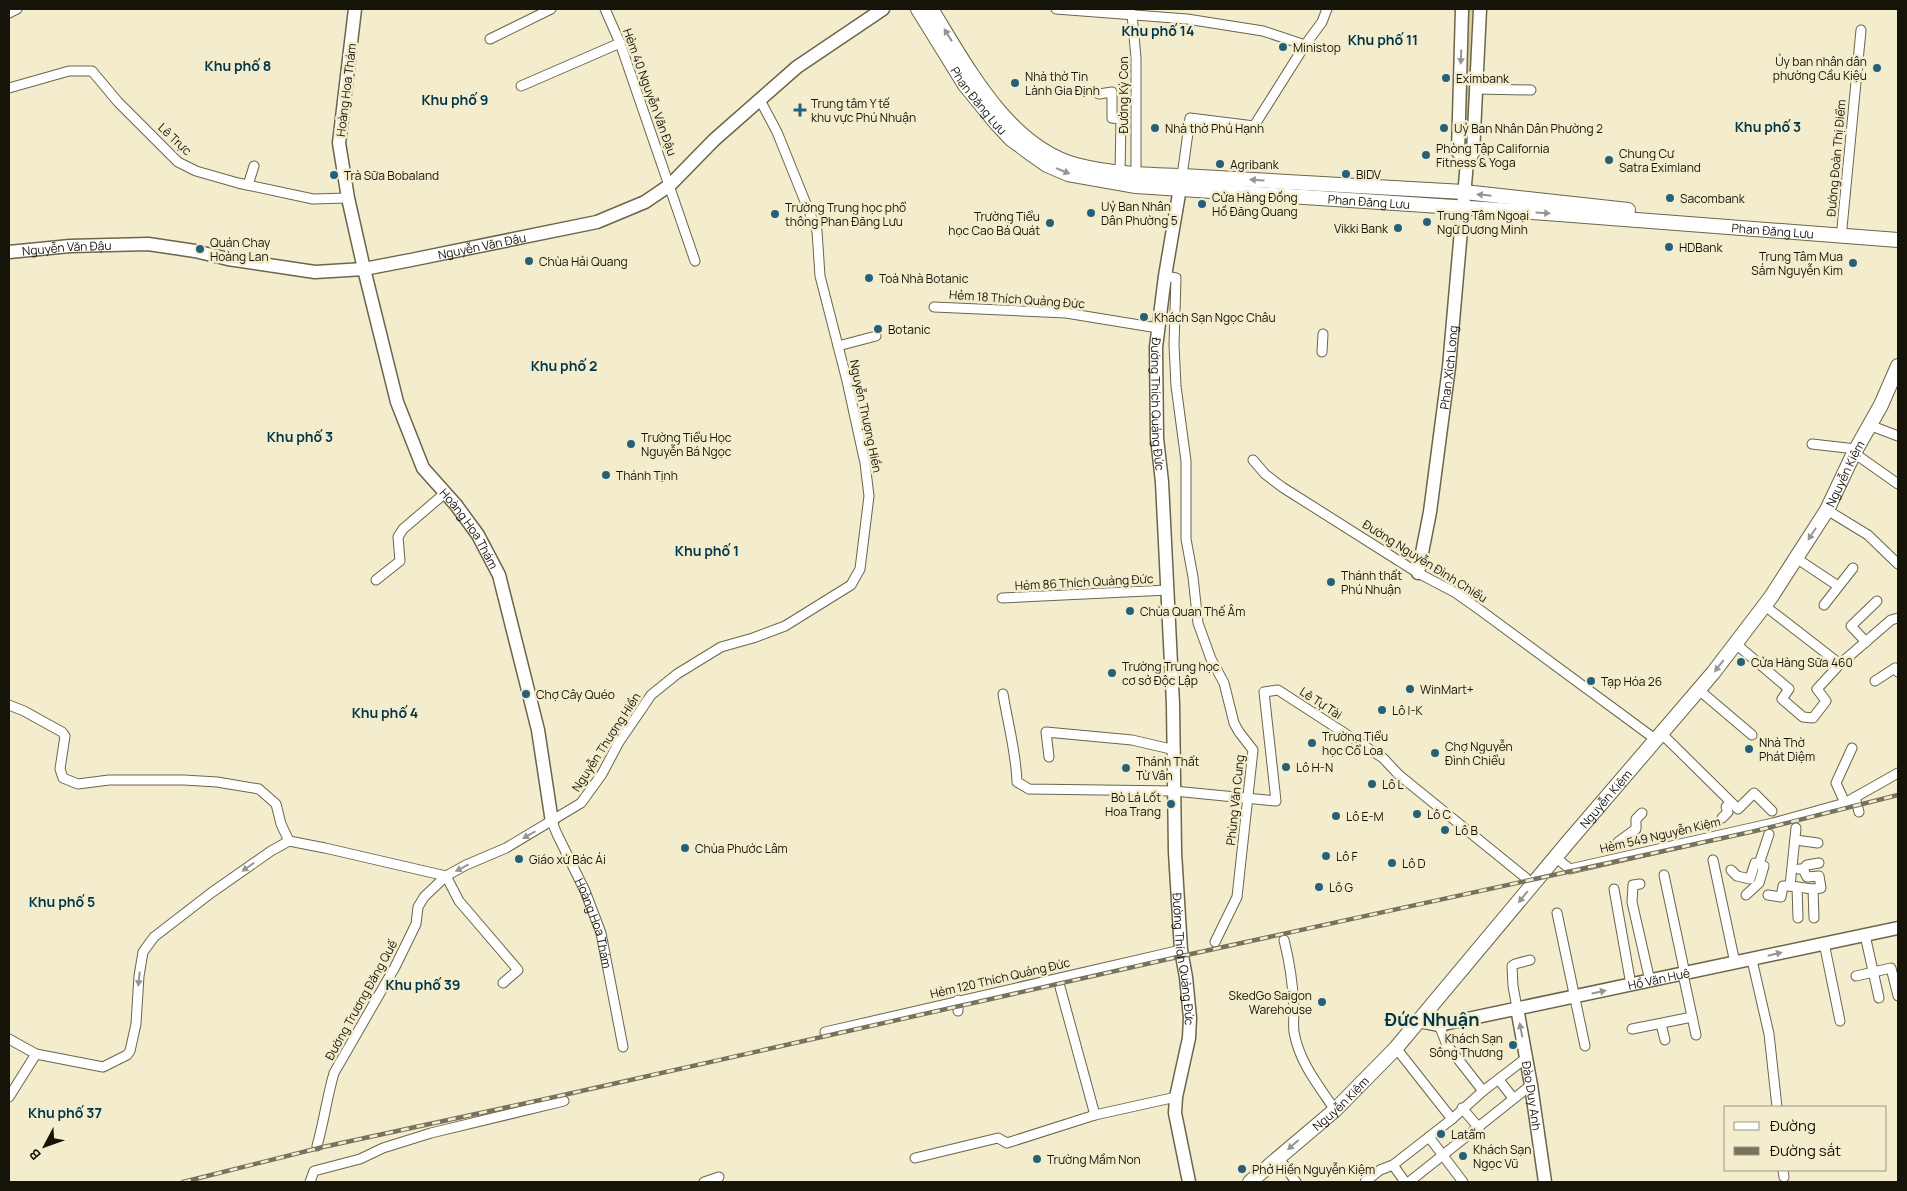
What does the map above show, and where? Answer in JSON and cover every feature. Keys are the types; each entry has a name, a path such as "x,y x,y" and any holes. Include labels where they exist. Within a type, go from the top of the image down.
{"main road":[{"name":"Phan Đăng Lưu","path":"923,10 976,81 1020,132 1054,156 1076,165 1181,182 1462,207 1898,240"},
{"name":"Phan Đăng Lưu","path":"923,10 965,85 996,123 1011,139 1030,154 1047,165 1068,174 1136,186 1181,182 1464,192 1662,214 1774,224 1898,231"},
{"name":"Nguyễn Kiệm","path":"1252,1181 1335,1110 1396,1048 1736,644 1765,606 1828,510 1855,451 1881,405 1898,366"}],"street":[{"path":"9,13 17,9"},
{"name":"Hoàng Hoa Thám","path":"355,9 339,143 348,198 397,402 423,468 444,494 456,505 478,535 499,576 538,730 552,822 556,834 585,891 601,932 623,1047"},
{"path":"490,39 550,9"},
{"name":"Hẻm 40 Nguyễn Văn Đậu","path":"604,9 620,43 695,262"},
{"name":"Nguyễn Văn Đậu","path":"9,252 70,246 148,244 309,272 364,269 597,222 645,202 670,185 714,140 815,53 883,9"},
{"path":"1056,9 1187,19 1263,31 1305,45"},
{"path":"1181,182 1190,118 1254,126 1305,45 1322,22 1327,9"},
{"name":"Phan Xích Long","path":"1462,9 1458,152 1467,162"},
{"name":"Phan Xích Long","path":"1418,573 1430,514 1449,367 1467,162 1474,153 1480,9"},
{"name":"Đường Ký Con","path":"1132,14 1136,58 1136,175"},
{"name":"Đường Đoàn Thị Điểm","path":"1842,228 1861,30"},
{"path":"521,86 620,43"},
{"name":"Lê Trực","path":"9,88 69,71 92,71 118,102 178,162 196,171 248,185 313,199 348,198"},
{"path":"1476,89 1531,90"},
{"path":"1098,94 1112,92 1112,118 1121,119 1120,172"},
{"name":"Nguyễn Thượng Hiền","path":"446,876 466,865 506,848 581,803 602,774 619,742 647,701 677,674 721,647 785,626 851,585 860,569 868,496 865,463 820,276 818,231 777,132 760,100"},
{"path":"248,185 254,166"},
{"name":"Đường Thích Quảng Đức","path":"1175,750 1168,590 1162,516 1162,482 1157,438 1156,343 1159,312 1181,182"},
{"name":"Phùng Văn Cung","path":"1165,276 1176,278 1174,345 1176,386 1186,461 1186,539 1193,577 1198,623 1211,659 1224,682 1234,723 1253,750 1237,897 1215,942"},
{"name":"Hẻm 18 Thích Quảng Đức","path":"934,307 1066,313 1158,328"},
{"path":"1159,312 1175,314"},
{"path":"1322,352 1324,334"},
{"path":"838,346 876,336"},
{"path":"1156,343 1174,345"},
{"path":"1869,426 1898,436"},
{"path":"1812,444 1855,451 1898,484"},
{"name":"Đường Nguyễn Đình Chiểu","path":"1253,460 1265,474 1282,487 1418,573 1456,593 1658,736 1730,802"},
{"path":"376,580 400,561 398,537 403,529 444,494"},
{"path":"1828,510 1868,536 1898,564"},
{"path":"1796,558 1838,586"},
{"path":"1824,605 1853,568"},
{"name":"Hẻm 86 Thích Quảng Đức","path":"1002,598 1168,590"},
{"path":"1866,642 1851,626 1877,601"},
{"path":"1765,606 1840,664"},
{"path":"1736,644 1789,689 1782,699 1803,717 1813,718 1826,701 1817,688 1840,664 1891,620 1898,618"},
{"path":"1875,681 1895,668 1898,672"},
{"name":"Lê Tự Tài","path":"1004,694 1010,735 1016,756 1017,782 1029,789 1174,791 1276,801 1264,692 1278,690 1383,758 1399,775 1526,878"},
{"path":"1699,690 1752,735"},
{"path":"9,705 62,732 65,736 60,769 63,778 78,784 109,780 184,780 217,782 259,789 276,804 281,824 289,842"},
{"path":"1049,757 1046,732 1132,740 1175,750 1174,791"},
{"path":"1852,748 1836,783 1845,803 1898,773"},
{"name":"Đường Thích Quảng Đức","path":"1174,791 1175,852 1181,950 1187,986 1189,1038 1176,1097 1175,1113 1189,1182"},
{"path":"1722,818 1728,812 1726,807 1730,802 1738,809 1754,793 1772,811"},
{"path":"1855,797 1859,812"},
{"name":"Hẻm 549 Nguyễn Kiệm","path":"1555,857 1570,869 1774,823 1845,803"},
{"path":"1618,842 1636,828 1636,819 1642,813"},
{"path":"1796,828 1792,868 1798,918"},
{"path":"1759,864 1769,834"},
{"path":"1795,840 1818,844"},
{"path":"9,1039 36,1054 103,1067 127,1055 130,1051 136,1024 139,976 143,952 154,937 211,893 271,851 289,842 326,848 446,876 459,901 518,970 503,983"},
{"path":"1713,860 1736,963"},
{"path":"1731,870 1736,876 1750,878 1755,863 1764,866 1759,883 1746,895"},
{"path":"1792,868 1803,869 1807,865 1819,864"},
{"path":"1768,895 1781,897 1784,886 1821,888 1819,876 1808,877 1803,869"},
{"name":"Đường Trương Đăng Quế","path":"317,1146 328,1091 334,1072 395,967 416,924 418,907 424,897 446,876"},
{"path":"1664,876 1696,1035"},
{"path":"1640,884 1633,885 1632,902 1650,981"},
{"path":"1614,889 1631,985"},
{"path":"1812,889 1814,918"},
{"path":"1557,913 1585,1046"},
{"name":"Hồ Văn Huê","path":"1419,1021 1439,1025 1898,928"},
{"path":"1865,935 1878,998"},
{"path":"1284,940 1289,958 1294,1032 1304,1063 1335,1110"},
{"path":"1824,943 1840,1021"},
{"name":"Hẻm 120 Thích Quảng Đức","path":"825,1032 1181,950"},
{"path":"1517,1008 1512,966 1530,960"},
{"path":"1752,960 1770,1034 1777,1106"},
{"path":"1856,976 1891,968 1898,996"},
{"path":"1060,987 1095,1115"},
{"path":"958,1000 958,1011"},
{"name":"Đào Duy Anh","path":"1517,1008 1531,1085 1545,1182"},
{"path":"1632,1029 1692,1017"},
{"path":"1661,1024 1665,1040"},
{"path":"1439,1025 1448,1045 1483,1091"},
{"path":"1396,1048 1452,1119"},
{"path":"9,1097 36,1054"},
{"path":"1367,1182 1380,1170 1393,1166 1452,1119 1462,1108 1526,1058"},
{"path":"1499,1080 1513,1098"},
{"path":"1409,1182 1531,1085"},
{"path":"915,1158 998,1138 1007,1143 1095,1115 1176,1097"},
{"path":"310,1182 314,1171 360,1158 383,1148 431,1133 564,1101"},
{"path":"1462,1108 1479,1128"},
{"path":"1429,1137 1463,1182"},
{"path":"1278,1158 1296,1182"},
{"path":"1393,1166 1405,1182"},
{"path":"704,1182 718,1177"}],"shaded area":[{"path":"1465,9 1472,9 1468,151 1463,154"}],"railway":[{"path":"183,1182 323,1147 1755,831 1898,795"}],"place":[{"name":"Ministop","path":"1283,47"},
{"name":"Ủy ban nhân dân phường Cầu Kiệu","path":"1877,68"},
{"name":"Eximbank","path":"1446,78"},
{"name":"Nhà thờ Tin Lành Gia Định","path":"1015,83"},
{"name":"Trung tâm Y tế khu vực Phú Nhuận","path":"800,110"},
{"name":"Nhà thờ Phú Hạnh","path":"1155,128"},
{"name":"Uỷ Ban Nhân Dân Phường 2","path":"1444,128"},
{"name":"Phòng Tập California Fitness & Yoga","path":"1426,155"},
{"name":"Chung Cư Satra Eximland","path":"1609,160"},
{"name":"Agribank","path":"1220,164"},
{"name":"BIDV","path":"1346,174"},
{"name":"Trà Sữa Bobaland","path":"334,175"},
{"name":"Sacombank","path":"1670,198"},
{"name":"Cửa Hàng Đồng Hồ Đăng Quang","path":"1202,204"},
{"name":"Uỷ Ban Nhân Dân Phường 5","path":"1091,213"},
{"name":"Trường Trung học phổ thông Phan Đăng Lưu","path":"775,214"},
{"name":"Trung Tâm Ngoại Ngữ Dương Minh","path":"1427,222"},
{"name":"Trường Tiểu học Cao Bá Quát","path":"1050,223"},
{"name":"Vikki Bank","path":"1398,228"},
{"name":"HDBank","path":"1669,247"},
{"name":"Quán Chay Hoàng Lan","path":"200,249"},
{"name":"Chùa Hải Quang","path":"529,261"},
{"name":"Trung Tâm Mua Sắm Nguyễn Kim","path":"1853,263"},
{"name":"Toà Nhà Botanic","path":"869,278"},
{"name":"Khách Sạn Ngọc Châu","path":"1144,317"},
{"name":"Botanic","path":"878,329"},
{"name":"Trường Tiểu Học Nguyễn Bá Ngọc","path":"631,444"},
{"name":"Thánh Tịnh","path":"606,475"},
{"name":"Thánh thất Phú Nhuận","path":"1331,582"},
{"name":"Chùa Quan Thế Âm","path":"1130,611"},
{"name":"Cửa Hàng Sữa 460","path":"1741,662"},
{"name":"Trường Trung học cơ sở Độc Lập","path":"1112,673"},
{"name":"Tạp Hóa 26","path":"1591,681"},
{"name":"WinMart+","path":"1410,689"},
{"name":"Chợ Cây Quéo","path":"526,694"},
{"name":"Lô I-K","path":"1382,710"},
{"name":"Trường Tiểu học Cổ Loa","path":"1312,743"},
{"name":"Nhà Thờ Phát Diệm","path":"1749,749"},
{"name":"Chợ Nguyễn Đình Chiểu","path":"1435,753"},
{"name":"Lô H-N","path":"1286,767"},
{"name":"Thánh Thất Từ Vân","path":"1126,768"},
{"name":"Lô L","path":"1372,784"},
{"name":"Bò Lá Lốt Hoa Trang","path":"1171,804"},
{"name":"Lô C","path":"1417,814"},
{"name":"Lô E-M","path":"1336,816"},
{"name":"Lô B","path":"1445,830"},
{"name":"Chùa Phước Lâm","path":"685,848"},
{"name":"Lô F","path":"1326,856"},
{"name":"Giáo xứ Bác Ái","path":"519,859"},
{"name":"Lô D","path":"1392,863"},
{"name":"Lô G","path":"1319,887"},
{"name":"SkedGo Saigon Warehouse","path":"1322,1002"},
{"name":"Khách Sạn Sông Thương","path":"1513,1045"},
{"name":"Latẩm","path":"1441,1134"},
{"name":"Khách Sạn Ngọc Vũ","path":"1463,1156"},
{"name":"Trường Mầm Non","path":"1037,1159"},
{"name":"Phở Hiền Nguyễn Kiệm","path":"1242,1169"}],"district":[{"name":"Khu phố 14","path":"1158,30"},
{"name":"Khu phố 11","path":"1383,39"},
{"name":"Khu phố 8","path":"238,65"},
{"name":"Khu phố 9","path":"455,99"},
{"name":"Khu phố 3","path":"1768,126"},
{"name":"Khu phố 2","path":"564,365"},
{"name":"Khu phố 3","path":"300,436"},
{"name":"Khu phố 1","path":"707,550"},
{"name":"Khu phố 4","path":"385,712"},
{"name":"Khu phố 5","path":"62,901"},
{"name":"Khu phố 39","path":"423,984"},
{"name":"Đức Nhuận","path":"1432,1019"},
{"name":"Khu phố 37","path":"65,1112"}]}
